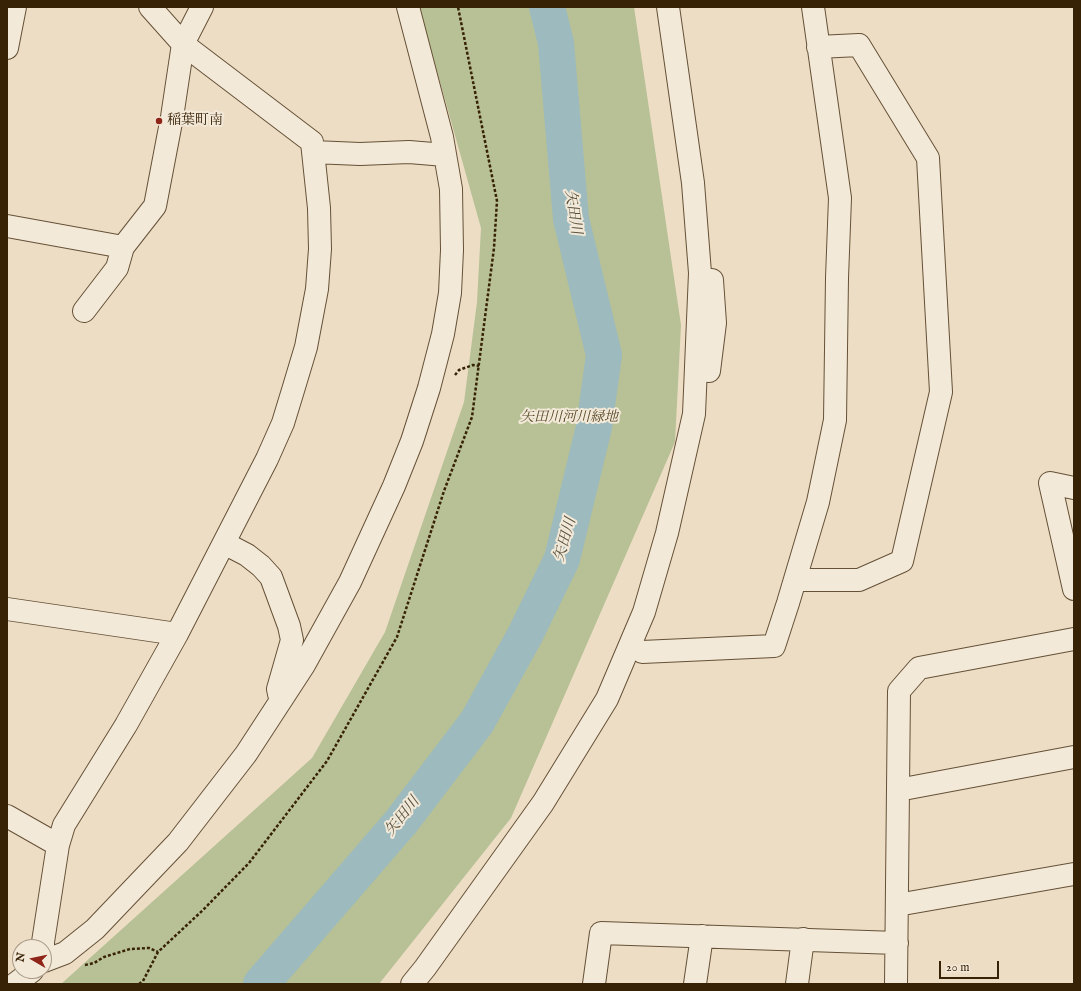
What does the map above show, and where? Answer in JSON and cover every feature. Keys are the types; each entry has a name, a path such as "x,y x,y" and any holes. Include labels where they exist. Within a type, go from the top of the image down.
{"street":[{"path":"7,48 15,7"},
{"path":"43,939 58,845 64,825 126,725 177,634 267,459 283,423 306,347 317,289 320,249 320,208 312,142 183,44 150,7"},
{"path":"84,311 117,268 123,247 155,206 172,117 183,44 202,7"},
{"path":"52,956 65,953 95,929 178,842 246,754 304,665 350,582 394,486 412,441 444,334 450,293 452,250 451,190 442,137 408,7"},
{"path":"412,984 430,962 543,803 607,699 644,612 668,532 694,414 700,272 693,183 668,7"},
{"path":"427,984 536,837 586,761 651,632 677,542 700,448 715,323 707,207 679,7"},
{"path":"642,652 774,646 818,502 835,420 840,198 813,7"},
{"path":"795,580 859,580 902,561 941,392 928,158 859,45 818,47"},
{"path":"313,152 360,154 409,152 445,154"},
{"path":"7,226 123,247"},
{"path":"1074,488 1050,483 1074,588"},
{"path":"224,543 247,555 261,566 271,577 289,626 292,640 278,689 281,700"},
{"path":"7,609 177,634"},
{"path":"896,984 899,692 919,668 1074,639"},
{"path":"898,790 1074,756"},
{"path":"7,816 58,845"},
{"path":"897,905 1074,874"},
{"path":"594,984 601,933 897,943"},
{"path":"695,984 702,936"},
{"path":"797,984 803,940"}],"path":[{"path":"81,966 94,963 104,957 130,949 149,948 158,952"}],"green space":[{"name":"矢田川河川緑地","path":"419,7 634,7 681,325 675,442 511,818 379,984 61,984 312,758 385,632 464,402 477,302 481,228"}],"waterway":[{"name":"矢田川","path":"261,984 401,822 477,722 525,635 562,559 594,427 604,355 571,219 556,43 547,7"}],"place":[{"name":"稲葉町南","path":"159,121"}]}
